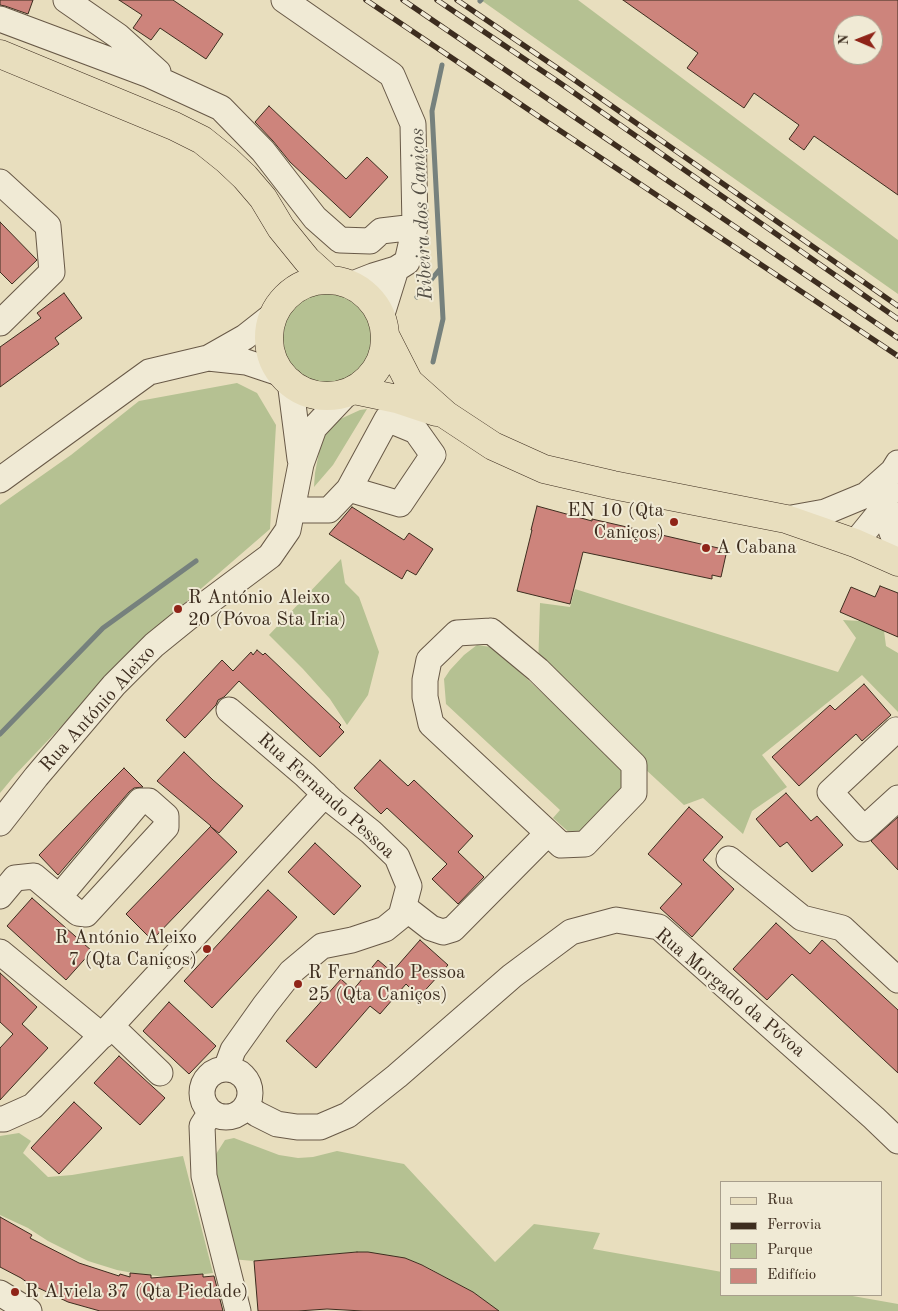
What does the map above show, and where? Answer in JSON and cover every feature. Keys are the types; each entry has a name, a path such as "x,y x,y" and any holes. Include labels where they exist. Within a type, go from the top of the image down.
{"main road":[{"path":"0,54 174,126 202,140 245,177 262,198 281,228 307,260 338,281 369,295 409,382 446,415 493,446 544,469 613,485 786,519 855,542 898,562"},
{"path":"281,228 287,261 279,306 269,338 273,360 284,377 306,392 328,396 351,391 370,379 382,360 384,326"},
{"path":"279,306 304,283 338,281"},
{"path":"351,391 397,399 446,415"}],"street":[{"path":"66,0 118,36 173,86"},
{"path":"284,0 392,75 413,124 415,227 407,262 396,269 372,276 338,281"},
{"path":"0,19 147,74 221,108 262,151 315,218 340,240 370,241 381,231 415,227"},
{"path":"0,182 48,226 52,262 52,272 4,311"},
{"path":"384,326 396,269"},
{"path":"0,480 149,372 208,358 245,337 279,306"},
{"path":"208,358 246,362 284,377"},
{"name":"Rua António Aleixo","path":"284,377 301,464"},
{"name":"Rua António Aleixo","path":"0,823 36,777 114,685 154,645 270,556 288,530 301,464 314,428 351,391"},
{"path":"786,519 825,512 866,495 895,467"},
{"path":"855,542 888,524 895,467"},
{"path":"292,510 329,510 349,489"},
{"path":"490,631 538,670 634,765 634,793 585,844 562,845 548,833 431,724 425,696 425,680 429,660 457,633 490,631"},
{"name":"Rua Fernando Pessoa","path":"226,1069 233,1050 265,1005 292,972 322,946 352,940 384,928 401,916 410,886 397,857 371,832 332,801 229,710"},
{"path":"898,731 896,730 830,792 864,829 898,798"},
{"path":"0,1119 33,1106 106,1031 325,794"},
{"path":"0,896 15,878 34,876 78,913 86,914 166,826 166,816 150,801 140,801 59,897"},
{"path":"404,907 431,928 443,932 454,929 548,833"},
{"path":"729,859 802,918 842,928 898,980"},
{"name":"Rua Morgado da Póvoa","path":"246,1106 277,1124 297,1127 320,1127 348,1115 397,1076 512,976 571,932 616,920 659,927 898,1141"},
{"path":"0,952 160,1073"},
{"path":"226,1069 240,1073 245,1078 250,1092 246,1106 234,1116 218,1116 211,1112 203,1100 202,1092 207,1079 218,1070 226,1069"},
{"path":"211,1112 202,1126 204,1176 238,1311"},
{"path":"0,1293 29,1311"}],"green space":[{"path":"481,0 578,0 898,240 898,294"},
{"path":"329,291 347,295 362,305 372,320 376,338 372,356 362,371 347,381 329,385 311,381 296,371 286,356 282,338 286,320 296,305 311,295"},
{"path":"237,383 257,393 276,425 270,529 151,632 0,793 0,505 71,455 139,401"},
{"path":"367,409 333,465 314,487 321,442 327,430 336,421 360,410"},
{"path":"341,559 345,583 359,597 379,652 368,695 347,725 330,699 269,635"},
{"path":"575,589 838,672 856,638 843,620 860,621 884,631 886,646 898,653 898,712 862,675 762,755 787,787 752,811 743,834 703,798 684,805 538,670 540,603 570,607"},
{"path":"477,645 495,649 626,771 630,780 588,833 572,835 553,818 560,810 446,704 444,679 464,655"},
{"path":"19,1133 31,1141 23,1153 48,1177 72,1175 183,1156 213,1273 174,1278 117,1270 88,1261 0,1215 0,1136"},
{"path":"234,1138 279,1155 298,1158 313,1157 337,1151 404,1164 495,1262 534,1224 600,1233 593,1249 720,1272 720,1296 853,1296 898,1304 898,1311 497,1311 473,1292 425,1266 405,1258 357,1252 254,1261 231,1259 211,1164 225,1140"}],"building":[{"path":"0,0 33,0 28,14 0,5"},
{"path":"119,0 173,0 223,34 206,59 160,28 151,40 133,28 142,15"},
{"path":"623,0 898,0 898,195 814,136 804,150 789,139 799,125 754,93 744,108 687,68 698,53"},
{"path":"269,106 346,179 367,157 388,177 350,218 290,162 255,122"},
{"path":"0,222 37,260 12,284 0,272"},
{"path":"64,293 82,318 55,338 59,344 0,387 0,347 41,318 37,313"},
{"path":"537,506 592,521 592,519 727,550 721,577 712,575 712,579 583,552 570,604 517,591"},
{"path":"352,507 404,540 409,533 433,549 416,575 407,570 402,579 329,534"},
{"path":"880,586 898,593 898,637 840,612 851,587 875,597"},
{"path":"257,650 263,655 265,653 341,725 339,727 344,732 320,757 239,681 224,697 218,700 216,705 185,738 166,720 222,660 233,671 251,652 253,655"},
{"path":"864,684 891,715 862,741 856,734 799,786 772,757 830,705 835,710"},
{"path":"184,752 243,806 219,833 211,827 237,852 152,940 126,914 211,826 157,781"},
{"path":"380,760 408,786 414,780 473,836 458,852 484,877 458,904 432,879 447,864 387,808 381,814 354,788"},
{"path":"124,768 143,787 134,788 129,792 58,875 39,855"},
{"path":"786,793 811,821 817,816 843,845 812,872 787,842 780,847 756,819"},
{"path":"689,807 723,837 703,860 734,889 692,937 660,908 682,884 648,854"},
{"path":"898,817 898,870 871,841"},
{"path":"315,843 361,886 334,915 288,872"},
{"path":"268,890 297,917 212,1008 184,981"},
{"path":"32,898 92,951 66,980 7,926"},
{"path":"776,923 810,954 822,940 898,1010 898,1073 792,974 767,1000 733,969"},
{"path":"420,940 448,965 419,997 406,984 380,1014 370,1006 316,1068 286,1041 341,979 353,990 378,960 392,972"},
{"path":"0,973 37,1007 22,1024 48,1048 0,1100 0,1048 13,1034 0,1022"},
{"path":"169,1002 216,1046 189,1074 143,1031"},
{"path":"119,1056 165,1098 140,1125 94,1083"},
{"path":"74,1102 102,1128 59,1174 31,1148"},
{"path":"0,1217 32,1235 30,1238 79,1263 119,1276 120,1274 130,1277 130,1273 151,1275 151,1278 203,1274 203,1277 214,1276 223,1311 100,1311 68,1302 0,1267"},
{"path":"357,1252 405,1258 422,1265 473,1292 499,1311 363,1311 327,1309 258,1311 254,1261"}],"waterway":[{"name":"Ribeira dos Caniços","path":"433,362 443,319 432,111 442,65"},
{"path":"417,297 440,269"},
{"path":"0,734 103,628 196,561"}],"railway":[{"path":"366,0 898,356"},
{"path":"403,0 898,338"},
{"path":"437,0 560,83 898,319"},
{"path":"457,0 898,306"}],"place":[{"name":"EN 10 (Qta Caniços)","path":"674,522"},
{"name":"A Cabana","path":"706,548"},
{"name":"R António Aleixo 20 (Póvoa Sta Iria)","path":"178,609"},
{"name":"R António Aleixo 7 (Qta Caniços)","path":"207,949"},
{"name":"R Fernando Pessoa 25 (Qta Caniços)","path":"298,984"},
{"name":"R Alviela 37 (Qta Piedade)","path":"15,1292"}]}
